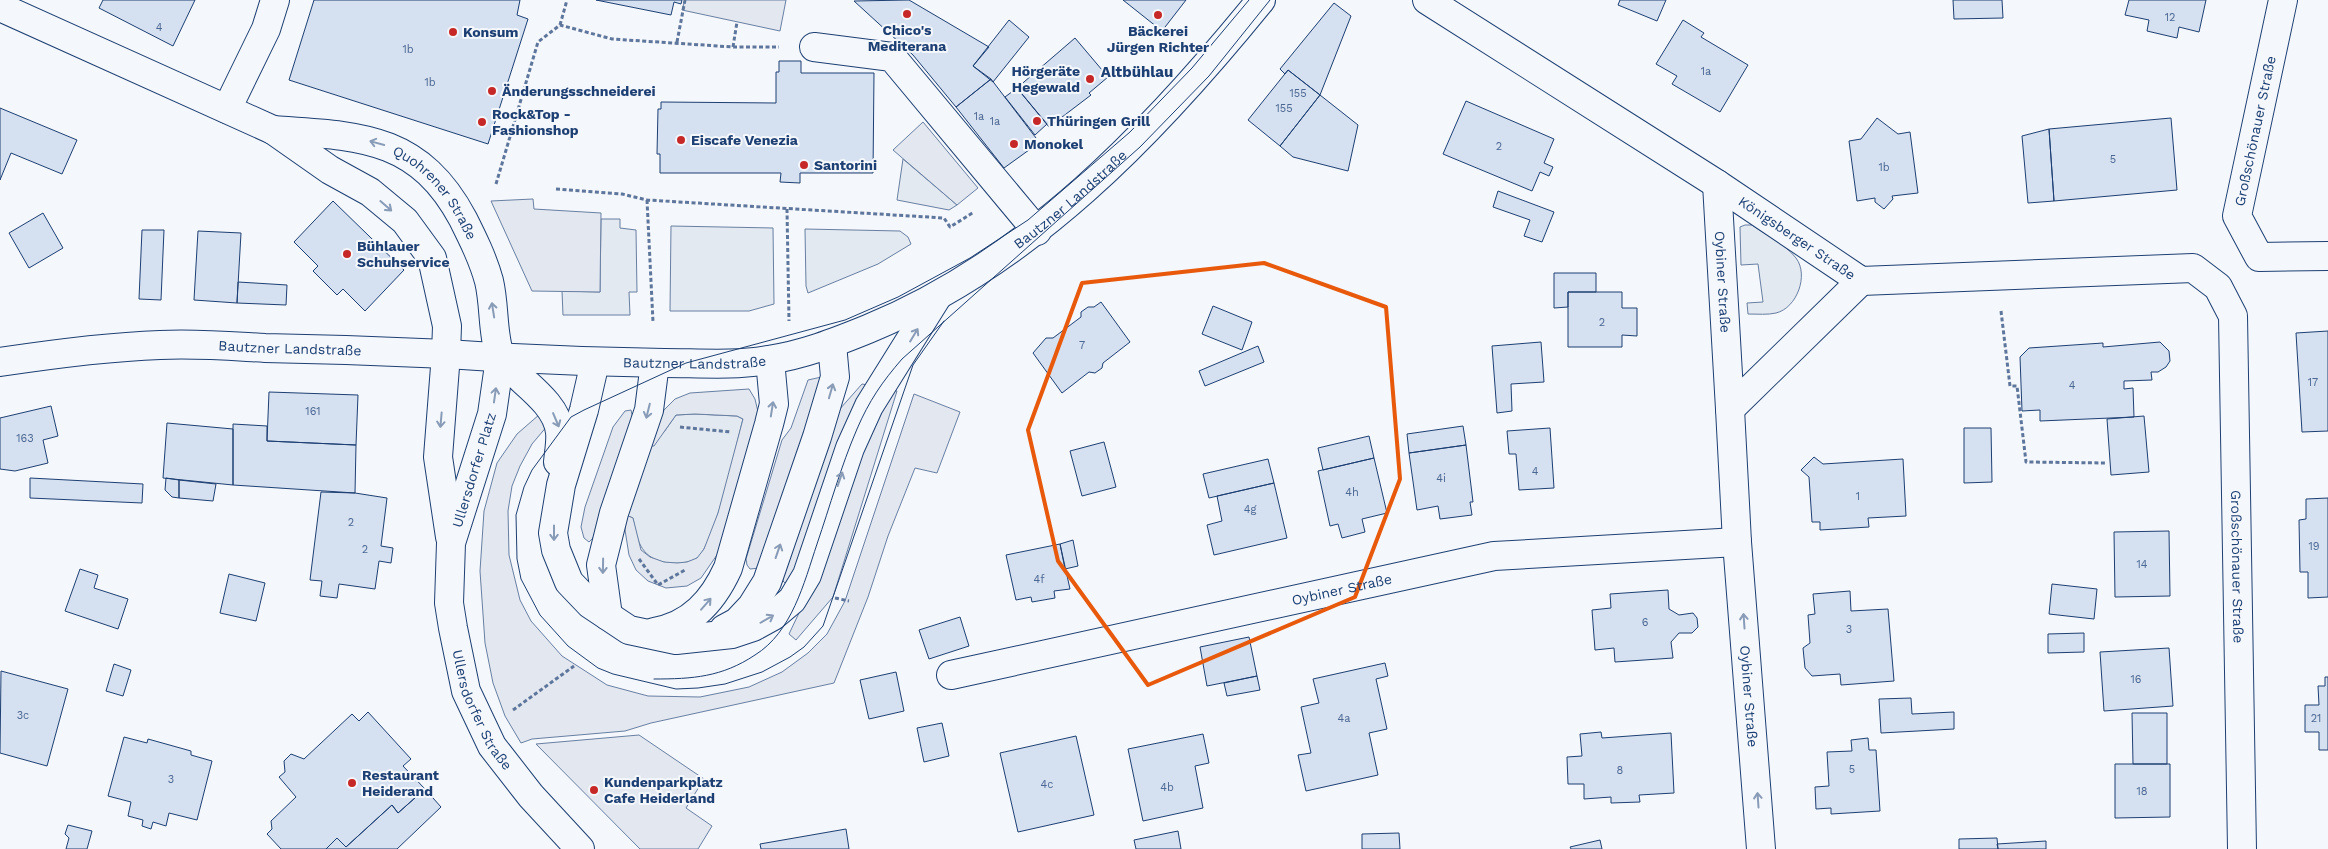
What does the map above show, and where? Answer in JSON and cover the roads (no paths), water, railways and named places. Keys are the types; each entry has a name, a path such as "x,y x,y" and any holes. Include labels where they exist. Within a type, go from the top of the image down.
{"street":[{"path":"228,109 266,29 275,0"},
{"name":"Bautzner Landstraße","path":"0,362 72,352 162,344 446,354 595,362 742,364 780,358 832,344 899,316 937,297 978,272 1037,231 1132,145 1199,76 1261,0"},
{"name":"Königsberger Straße","path":"1427,0 1718,184 1861,281 2193,268 2218,287"},
{"name":"Großschönauer Straße","path":"2283,0 2237,216 2259,257 2328,256"},
{"name":"Quohrener Straße","path":"0,7 273,130 330,170 370,192 405,221 432,258 447,326 446,354"},
{"path":"814,47 892,57 1037,231"},
{"name":"Quohrener Straße","path":"273,130 344,135 384,144 415,160 438,180 454,203 475,243 489,282 500,358"},
{"path":"330,170 344,135"},
{"name":"Oybiner Straße","path":"1718,184 1738,542 1761,849"},
{"path":"1730,409 1861,281"},
{"name":"Großschönauer Straße","path":"2218,287 2233,316 2242,849"},
{"path":"595,362 584,410 560,485 553,533 556,550 569,582 590,604 630,630 676,640 732,634 753,627 773,616 792,600 807,575 850,448 869,406 937,297"},
{"path":"704,637 736,622 752,606 767,582 817,437 835,377 832,344"},
{"name":"Ullersdorfer Platz","path":"446,354 438,457 451,542"},
{"path":"500,358 543,399 556,416 560,432 558,464 560,485"},
{"name":"Ullersdorfer Platz","path":"451,542 492,414 500,358"},
{"path":"648,633 669,629 689,620 704,608 720,586 728,568 770,424 780,358"},
{"path":"608,616 601,565 614,513 649,410 655,363"},
{"name":"Ullersdorfer Straße","path":"451,542 450,603 466,691 492,746 531,796 580,849"},
{"name":"Oybiner Straße","path":"952,675 1494,556 1738,542"}],"tram line":[{"path":"944,321 913,365 823,626 804,647 762,672 725,684 676,689 613,674 598,668 568,646 540,615 521,579 517,559 516,515 524,487 532,470 571,417 686,363 845,320 898,297 970,258 1028,220 1130,132 1192,68 1249,0"},
{"path":"654,679 694,677 719,672 743,662 768,645 795,606 851,443 871,401 888,376 902,359 1140,147 1209,76 1270,0"}],"place":[{"name":"Chico's Mediterana","path":"907,14"},
{"name":"Bäckerei Jürgen Richter","path":"1158,15"},
{"name":"Konsum","path":"453,32"},
{"name":"Hörgeräte Hegewald","path":"1090,79"},
{"name":"Änderungsschneiderei","path":"492,91"},
{"name":"Thüringen Grill","path":"1037,121"},
{"name":"Rock&Top - Fashionshop","path":"482,122"},
{"name":"Eiscafe Venezia","path":"681,140"},
{"name":"Monokel","path":"1014,144"},
{"name":"Santorini","path":"804,165"},
{"name":"Bühlauer Schuhservice","path":"347,254"},
{"name":"Restaurant Heiderand","path":"352,783"},
{"name":"Kundenparkplatz Cafe Heiderland","path":"594,790"}],"district":[{"name":"Altbühlau","path":"1137,72"}]}
